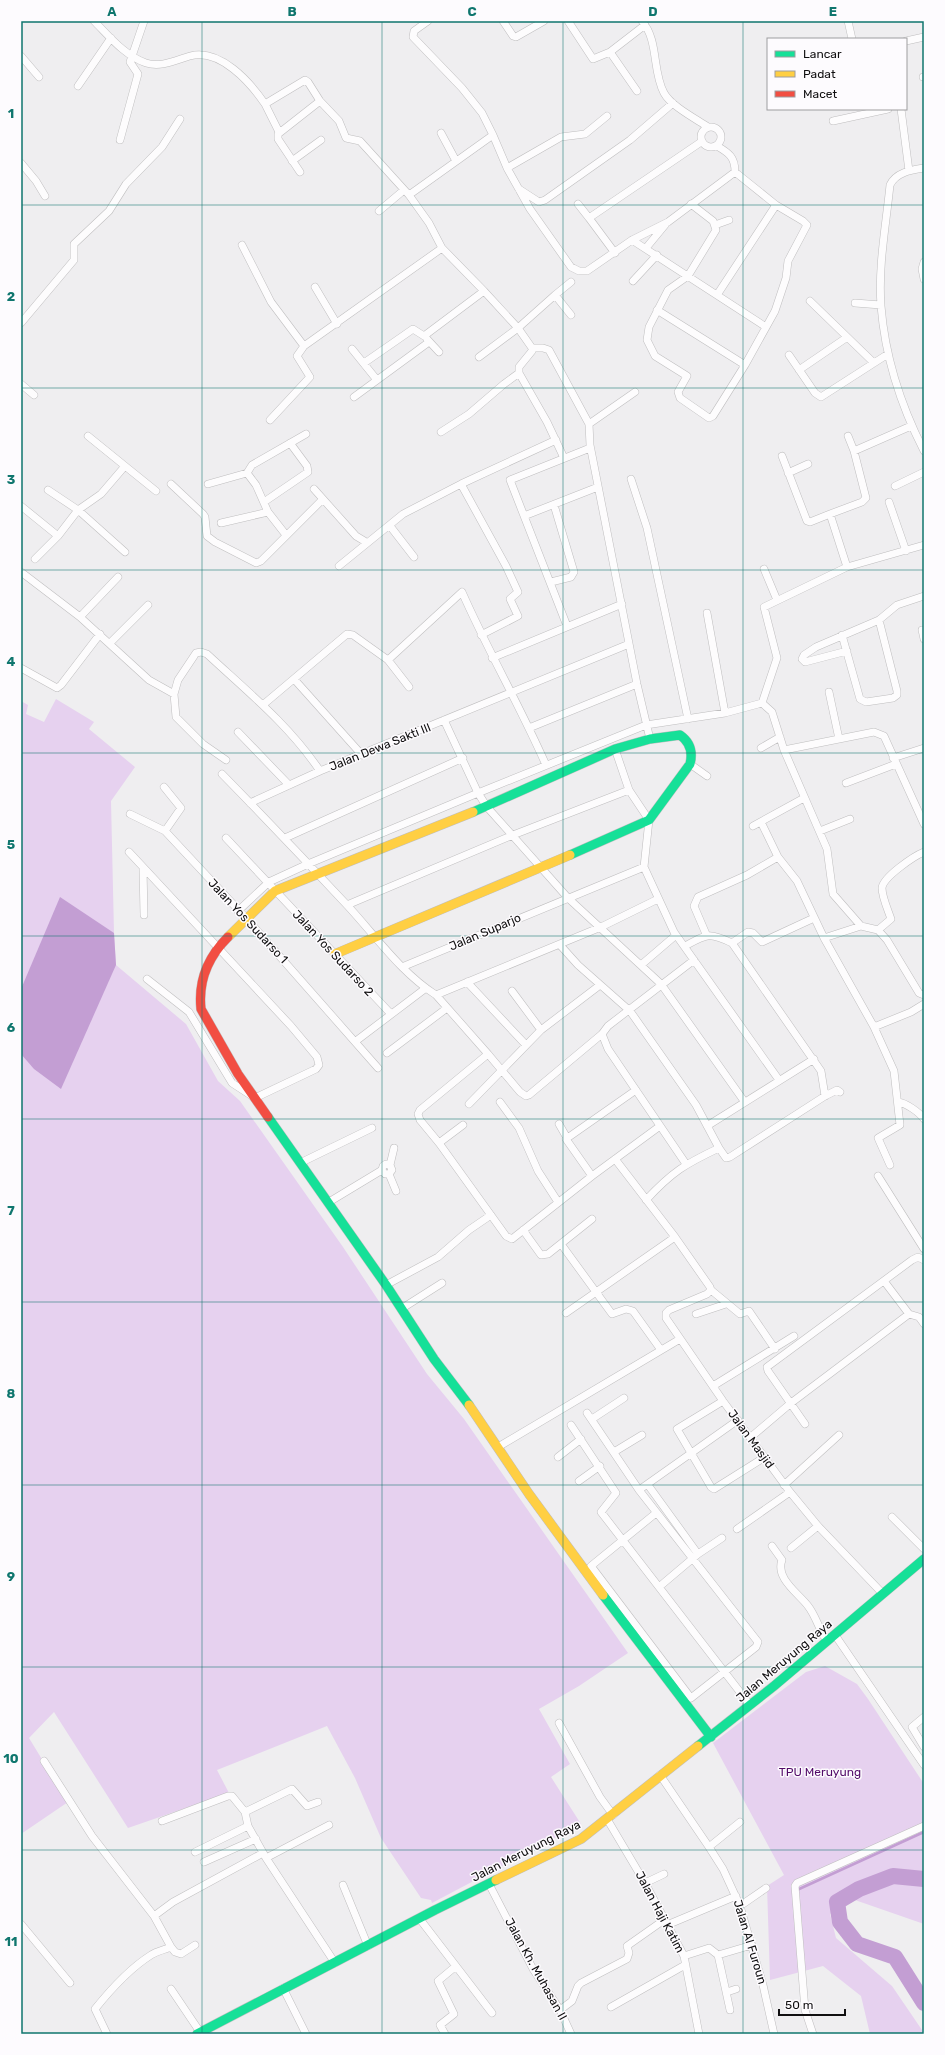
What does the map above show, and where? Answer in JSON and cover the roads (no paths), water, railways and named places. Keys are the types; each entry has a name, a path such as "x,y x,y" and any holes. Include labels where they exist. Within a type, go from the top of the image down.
{"street":[{"path":"94,21 123,50 146,63 169,64 192,56 205,54 225,63 254,88 265,104 279,132 278,139 300,172"},
{"path":"120,140 138,74 131,64 144,21"},
{"path":"428,21 414,31 413,37 462,88 482,113 508,168 530,209 571,267 579,271 587,272 632,240 668,222 735,172"},
{"path":"503,21 513,36 516,37 544,21"},
{"path":"568,21 592,59 610,52 643,23 649,30 662,88 665,95 673,103 708,127 716,128 721,134 721,139 717,146 711,148 706,147 701,142 700,136 702,131 708,127"},
{"path":"848,21 852,38"},
{"path":"907,41 924,37"},
{"path":"78,86 111,38"},
{"path":"610,52 637,90"},
{"path":"21,56 39,77"},
{"path":"265,104 305,80 320,101 339,121 346,138 360,141 406,193 429,223 442,248 518,328 532,348"},
{"path":"279,132 320,101"},
{"path":"519,189 538,202 542,202 585,174 630,140 673,103"},
{"path":"833,121 883,110"},
{"path":"901,110 909,171"},
{"path":"508,168 548,143 562,137 585,134 607,116"},
{"path":"21,323 74,260 74,244 109,211 126,184 162,147 180,119"},
{"path":"441,133 456,161"},
{"path":"379,211 493,135"},
{"path":"292,161 321,140"},
{"path":"589,218 701,142"},
{"path":"717,146 729,153 733,158 735,163 735,172"},
{"path":"21,163 36,181 45,196"},
{"path":"924,168 909,171 897,176 890,185 882,252 881,305 888,354 911,426 924,451"},
{"path":"716,225 716,230 688,276 668,290 648,327 647,340 655,356 687,376 678,392 680,398 709,418 713,416 745,365 766,327 781,297 786,278 788,261 807,225 776,205 735,172"},
{"path":"578,204 615,253"},
{"path":"692,204 716,225"},
{"path":"717,295 776,205"},
{"path":"716,225 728,220"},
{"path":"646,248 668,222"},
{"path":"632,240 766,327"},
{"path":"242,245 271,302 304,346"},
{"path":"270,420 310,377 297,356 304,346 338,324 442,248"},
{"path":"633,282 657,255"},
{"path":"924,262 922,269 924,279"},
{"path":"479,357 518,328 570,282"},
{"path":"315,287 338,324"},
{"path":"424,336 484,291"},
{"path":"555,295 571,315"},
{"path":"810,301 846,338 874,363"},
{"path":"855,303 881,305"},
{"path":"657,310 745,365"},
{"path":"364,363 413,329 424,336 439,352"},
{"path":"799,370 846,338"},
{"path":"354,397 429,342"},
{"path":"532,348 532,351 519,367 520,373 564,458"},
{"path":"532,348 543,348 549,350 589,424 590,448 637,684 650,739"},
{"path":"352,349 377,380"},
{"path":"789,355 815,393 821,397 888,354"},
{"path":"441,432 469,414 504,384 520,373"},
{"path":"21,384 34,395"},
{"path":"589,424 634,392"},
{"path":"854,451 911,426"},
{"path":"208,484 247,473 252,465 306,434"},
{"path":"88,436 156,491"},
{"path":"782,456 808,521 810,522 862,502 866,498 854,451 848,436"},
{"path":"339,566 366,542 390,526 403,514 461,484 556,440"},
{"path":"264,502 308,472 307,466 290,443"},
{"path":"567,626 510,480 590,448"},
{"path":"788,473 808,464"},
{"path":"35,559 58,536 78,510 101,494 125,466"},
{"path":"895,486 924,472"},
{"path":"247,473 256,485 268,512 286,535"},
{"path":"631,480 647,528 688,719"},
{"path":"171,484 203,514 205,517 207,536 215,542 256,564 261,561 322,500"},
{"path":"461,484 506,566 518,592 510,599 518,616 481,635"},
{"path":"524,516 598,487"},
{"path":"48,490 78,510 125,552"},
{"path":"314,490 356,536 366,542"},
{"path":"889,502 906,551"},
{"path":"551,582 571,577 574,572 554,505"},
{"path":"21,506 58,536"},
{"path":"221,523 268,512"},
{"path":"830,514 847,567"},
{"path":"390,526 414,557"},
{"path":"762,704 777,658 764,608 777,600 847,567 924,545"},
{"path":"764,569 777,600"},
{"path":"21,572 110,642 149,680 174,694"},
{"path":"80,617 118,577"},
{"path":"388,660 462,592 492,658 530,728 546,765"},
{"path":"847,652 805,662 802,659 804,654 842,635 879,620 897,605 924,596"},
{"path":"492,658 622,604"},
{"path":"110,642 148,605"},
{"path":"706,613 726,713"},
{"path":"842,635 860,699 866,702 894,698 897,695 879,620"},
{"path":"922,630 924,639"},
{"path":"264,704 347,634 353,635 388,660 409,687"},
{"path":"21,668 57,688 101,635"},
{"name":"Jalan Dewa Sakti III","path":"250,803 362,754 511,694 629,644"},
{"path":"226,760 203,744 176,716 174,694 178,680 196,653 201,652 208,654 264,704 298,740 320,772"},
{"path":"294,679 362,754"},
{"path":"530,728 637,684"},
{"path":"829,692 838,739"},
{"path":"238,911 269,882 308,864 478,792 646,725 726,713 762,704"},
{"path":"762,704 772,712 784,750 827,849 833,894 861,926"},
{"path":"444,720 478,792 487,806 568,898 661,984 744,1101"},
{"path":"238,732 289,785"},
{"path":"784,750 874,732 880,733 884,736 924,824"},
{"path":"335,954 643,824 649,820 690,764 692,755 686,739 680,735 650,739 616,749 487,806 276,891 246,918 218,947 206,966 200,998 201,1009 238,1074 402,1308 434,1359 584,1570 711,1737"},
{"path":"761,748 780,737"},
{"path":"846,783 924,748"},
{"path":"616,749 629,790 649,820 644,867 658,899 676,935 779,1080"},
{"path":"285,838 463,758"},
{"path":"690,764 707,776"},
{"path":"222,774 285,838 402,967 436,995 520,1092 526,1096 602,1034 608,1026 630,1011 661,984 694,960"},
{"path":"164,787 181,808 165,831"},
{"path":"347,905 513,834 629,790"},
{"path":"753,826 804,798"},
{"name":"Jalan Yos Sudarso 1","path":"130,814 165,831 246,918 378,1068"},
{"path":"820,831 850,819"},
{"path":"761,822 778,857 797,881 824,938 874,1027 894,1070 900,1125 878,1138 890,1165"},
{"name":"Jalan Yos Sudarso 2","path":"226,838 269,882 391,1014"},
{"path":"129,852 291,1026 320,1062 316,1069 255,1098"},
{"path":"878,930 891,919 882,888 884,882 911,857 924,852"},
{"path":"706,934 694,906 698,897 747,875 778,857"},
{"name":"Jalan Suparjo","path":"402,967 644,867"},
{"path":"143,868 144,915"},
{"path":"436,995 560,945 658,899"},
{"path":"732,944 748,932 753,933 762,942 814,918"},
{"path":"824,938 861,926 878,930 887,940 919,993 924,995"},
{"path":"685,946 706,934 716,935 732,944 814,1059 821,1071 825,1096"},
{"path":"640,965 676,935"},
{"path":"560,945 578,965 630,1011 696,1105 726,1158 730,1157 825,1096 836,1090 840,1092"},
{"path":"147,979 189,1012 232,1083 255,1098"},
{"path":"467,982 526,1046"},
{"path":"469,1104 541,1030 600,985"},
{"path":"356,1042 426,988"},
{"path":"512,992 541,1030"},
{"path":"874,1027 911,1012 924,1004"},
{"path":"387,1053 447,1008"},
{"path":"602,1034 608,1049 686,1164"},
{"path":"488,1054 420,1110 418,1114 420,1120 439,1143 509,1239 660,1126"},
{"path":"707,1126 744,1101 814,1059"},
{"path":"567,1138 636,1090"},
{"path":"500,1102 519,1128 538,1170 558,1202"},
{"path":"898,1102 902,1102 921,1114 924,1119"},
{"path":"559,1124 567,1138 566,1141 592,1176"},
{"path":"439,1143 463,1125"},
{"path":"300,1163 372,1128"},
{"path":"389,1174 392,1170 390,1165 394,1148"},
{"path":"646,1200 665,1179 686,1164 719,1148"},
{"path":"614,1159 676,1237 711,1290 726,1304 740,1314 750,1311 774,1350"},
{"path":"329,1202 382,1170 383,1166 386,1164 390,1165"},
{"path":"382,1170 385,1174 389,1174"},
{"path":"389,1174 396,1191"},
{"path":"878,1176 924,1249"},
{"path":"386,1285 438,1257 469,1230 491,1215"},
{"path":"523,1230 541,1255 548,1254 592,1219"},
{"path":"566,1313 676,1237"},
{"path":"561,1244 612,1314 626,1309 633,1311 661,1350"},
{"path":"805,1424 768,1372 767,1367 770,1363 912,1260 918,1257 924,1260"},
{"path":"884,1281 909,1314 919,1317 924,1324"},
{"path":"402,1308 442,1283"},
{"name":"Jalan Masjid","path":"711,1290 707,1294 666,1313 666,1318 723,1401 765,1456 784,1485 818,1526 883,1594"},
{"path":"696,1314 726,1304"},
{"path":"751,1437 791,1403 909,1314"},
{"path":"713,1386 774,1350 794,1336"},
{"path":"498,1448 680,1339"},
{"path":"592,1419 624,1398"},
{"path":"723,1401 677,1429 690,1454 712,1489 765,1456"},
{"path":"587,1413 656,1513 691,1559 756,1637 758,1642 756,1646 725,1673 691,1698 591,1566 656,1513"},
{"path":"639,1490 738,1420"},
{"path":"571,1425 600,1466 616,1493 601,1512 750,1705"},
{"path":"614,1452 642,1435"},
{"path":"784,1485 839,1435"},
{"path":"558,1457 580,1439"},
{"path":"579,1481 600,1466"},
{"path":"648,1485 698,1554"},
{"path":"737,1529 790,1492"},
{"path":"892,1517 924,1549"},
{"path":"791,1548 818,1526"},
{"path":"659,1586 691,1559 722,1538"},
{"path":"772,1546 782,1560 780,1566 784,1579 809,1606 827,1641"},
{"name":"Jalan Meruyung Raya","path":"198,2033 420,1918 581,1839 660,1775 711,1737 835,1635 924,1559"},
{"path":"835,1635 924,1765"},
{"path":"924,1717 912,1727 924,1748"},
{"name":"Jalan Haji Katim","path":"559,1723 684,1956 699,2034"},
{"path":"44,1761 92,1836 154,1916 175,1952 181,1954 194,1945"},
{"name":"Jalan Al Furoun","path":"660,1775 709,1847 736,1896 752,1945 774,2034"},
{"path":"245,1812 292,1789 307,1806 318,1802"},
{"path":"162,1821 228,1796 232,1796 245,1812 248,1826 265,1856 335,1963"},
{"path":"709,1847 740,1822"},
{"path":"154,1916 173,1902 329,1825"},
{"path":"195,1852 248,1826"},
{"path":"813,2034 805,2010 795,1886 797,1883 924,1826"},
{"path":"204,1862 256,1839"},
{"path":"645,1882 664,1874"},
{"name":"Jalan Kh. Muhasan II","path":"489,1884 533,1968 560,2010 571,2034"},
{"path":"343,1885 368,1946"},
{"path":"740,1906 766,1888"},
{"path":"560,2010 572,2001 579,1984 604,1969 627,1959 630,1954 627,1948 628,1944 666,1923 736,1896"},
{"path":"420,1918 492,2013"},
{"path":"21,1924 70,1983"},
{"path":"718,1955 752,1945"},
{"path":"107,2034 95,2009 112,1988 133,1969 152,1954 171,1947"},
{"path":"684,1956 709,1948 718,1955 730,2010"},
{"path":"611,2007 685,1965"},
{"path":"445,2034 440,2025 454,2014 438,1981 456,1966"},
{"path":"283,1988 306,2034"},
{"path":"170,1989 198,2033"},
{"path":"727,1992 736,1989"}],"waterway":[{"path":"797,1890 924,1832"},
{"path":"924,1879 893,1876 859,1889 837,1902 840,1922 857,1944 895,1957 924,2003"}],"park label":[{"name":"TPU Meruyung","path":"820,1772"}]}
